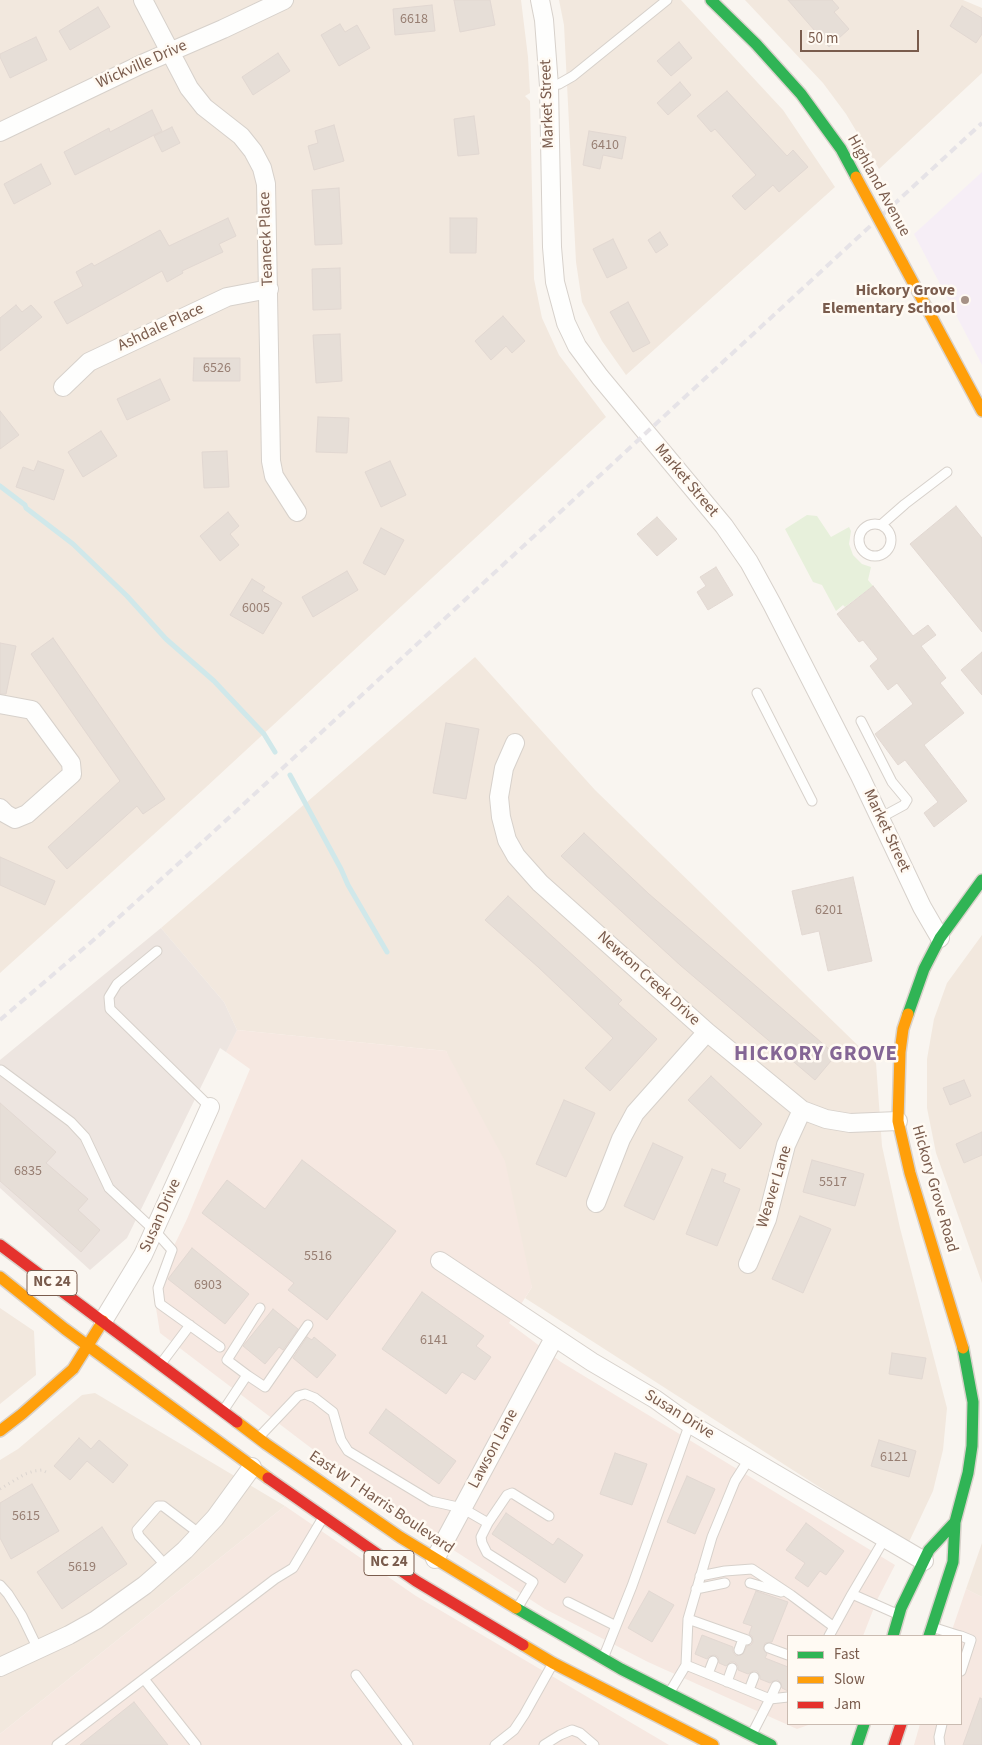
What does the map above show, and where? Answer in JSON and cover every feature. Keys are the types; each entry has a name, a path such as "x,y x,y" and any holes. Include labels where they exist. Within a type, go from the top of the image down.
{"main road":[{"name":"Highland Avenue","path":"711,0 756,44 801,94 841,149 982,411"},
{"name":"Hickory Grove Road","path":"930,1632 953,1562 955,1522 968,1473 972,1446 972,1402 964,1351 910,1173 898,1121 898,1076 903,1029 924,969 940,938 982,880"},
{"name":"East W T Harris Boulevard","path":"0,1245 258,1438 347,1501 435,1559 603,1658 771,1745"},
{"name":"NC 24","path":"0,1277 88,1346 252,1467 416,1581 554,1663 713,1745"},
{"path":"0,1431 73,1369 103,1321"},
{"name":"Hickory Grove Road","path":"893,1635 899,1615 928,1550 955,1522"},
{"path":"857,1745 864,1725"},
{"path":"894,1745 901,1725"}],"street":[{"name":"Teaneck Place","path":"143,0 189,88 204,107 241,136 253,151 262,168 266,184 271,461 274,476 297,512"},
{"name":"Wickville Drive","path":"0,132 142,64 284,0"},
{"name":"Market Street","path":"540,0 544,20 549,86 552,247 555,282 561,311 566,323 577,346 600,377 724,526 749,562 880,818 922,907 940,938"},
{"name":"Ashdale Place","path":"63,388 83,366 98,358 227,297 269,288"},
{"path":"0,704 32,710 71,763 72,774 27,814 15,818 6,814 0,808"},
{"name":"Newton Creek Drive","path":"515,743 504,768 499,797 500,817 507,840 516,856 540,883 707,1032 802,1110 826,1119 850,1123 898,1121"},
{"path":"596,1203 621,1139 635,1113 707,1032"},
{"name":"Susan Drive","path":"103,1321 143,1255 155,1231 210,1107"},
{"name":"Weaver Lane","path":"748,1264 767,1219 786,1145 802,1110"},
{"name":"Susan Drive","path":"440,1260 554,1338 655,1399 690,1423 924,1561"},
{"name":"Lawson Lane","path":"435,1559 554,1338"},
{"path":"0,1667 38,1650 96,1620 118,1606 167,1567 185,1550 214,1518 252,1467"}],"lane":[{"path":"549,86 559,84 573,76 667,0"},
{"path":"881,525 947,472"},
{"path":"757,693 812,801"},
{"path":"861,721 892,782 907,800 904,805 880,818"},
{"path":"157,951 117,984 109,997 110,1009 210,1107"},
{"path":"1,1070 71,1122 85,1137 109,1188 155,1231 172,1250 158,1288 160,1304 220,1346"},
{"path":"260,1308 227,1360 265,1387 308,1326"},
{"path":"161,1364 190,1325"},
{"path":"223,1411 247,1375"},
{"path":"258,1438 298,1396 305,1394 315,1398 333,1412 341,1440 348,1451 431,1501 462,1508 488,1523"},
{"path":"603,1658 632,1586 690,1423"},
{"path":"670,1693 686,1665 688,1619 712,1537 735,1481 748,1458"},
{"path":"517,1609 533,1582 487,1553 481,1537 507,1495 512,1493 549,1516"},
{"path":"167,1567 139,1536 137,1530 158,1506 163,1506 200,1534"},
{"path":"57,1745 275,1579 293,1568 323,1518"},
{"path":"830,1635 885,1538"},
{"path":"700,1576 725,1571 752,1569 834,1627"},
{"path":"696,1590 725,1583"},
{"path":"750,1583 791,1595"},
{"path":"1,1588 22,1616 38,1650"},
{"path":"852,1594 899,1615"},
{"path":"568,1602 616,1626"},
{"path":"688,1619 745,1640 739,1650"},
{"path":"721,1642 725,1632"},
{"path":"930,1632 953,1635"},
{"path":"962,1636 982,1644"},
{"path":"962,1667 972,1640"},
{"path":"769,1648 787,1660"},
{"path":"708,1674 714,1661"},
{"path":"495,1745 514,1730 554,1663"},
{"path":"686,1665 770,1699 787,1697"},
{"path":"727,1682 732,1668"},
{"path":"356,1675 408,1745"},
{"path":"749,1690 754,1677"},
{"path":"144,1679 196,1745"},
{"path":"752,1735 776,1686"},
{"path":"940,1745 939,1737 942,1725"},
{"path":"544,1745 572,1730 580,1732 594,1745"}],"path":[{"path":"0,1489 25,1474 42,1470 46,1472"}],"shaded area":[{"path":"0,0 521,0 530,93 525,96 530,101 534,279 542,318 559,355 606,417 204,789 0,973"},
{"path":"559,0 681,0 783,110 835,187 626,375 602,341 582,302 576,262 564,25"},
{"path":"745,0 963,0 982,8 982,73 879,169 846,114 823,83"},
{"name":"Hickory Grove Elementary School","path":"982,172 982,365 914,234"},
{"path":"475,657 595,790 876,1063 882,1146 900,1228 947,1408 943,1450 933,1491 908,1544 525,1298 532,1287 446,1051 237,1030 224,1002 161,928"},
{"path":"161,928 224,1002 237,1030 226,1052 220,1048 127,1238 90,1270 0,1188 0,1060"},
{"path":"982,935 982,1283 936,1153 927,1108 927,1059 934,1019 947,983"},
{"path":"237,1030 446,1051 505,1161 532,1287 509,1323 561,1362 895,1565 877,1600 863,1635 787,1635 787,1725 648,1662 545,1609 399,1515 160,1333 153,1289 187,1219 250,1069 226,1052"},
{"path":"0,1308 34,1331 36,1375 0,1404"},
{"path":"95,1393 285,1506 0,1734 0,1460 18,1449 82,1395"},
{"path":"285,1506 416,1596 669,1745 0,1745 0,1734"},
{"path":"982,1543 982,1597 966,1589"},
{"path":"966,1589 982,1597 982,1745 914,1745 920,1725 962,1725 962,1635 950,1635"},
{"path":"788,1725 808,1725 797,1729"}],"green space":[{"path":"807,515 817,516 831,537 849,527 851,531 849,544 853,555 862,564 871,567 868,580 873,586 845,607 843,605 836,611 822,585 813,582 785,529"}],"building":[{"path":"454,0 490,0 495,25 460,32"},
{"path":"788,0 832,0 839,8 834,12 849,29 829,47"},
{"path":"432,5 435,31 395,35 393,9"},
{"path":"962,6 982,18 982,34 976,43 950,26"},
{"path":"98,7 110,27 70,50 59,31"},
{"path":"340,24 345,32 357,25 370,48 339,66 321,35"},
{"path":"36,37 47,60 10,78 0,54"},
{"path":"679,42 692,58 671,76 657,61"},
{"path":"278,53 290,71 253,95 242,77"},
{"path":"680,82 691,95 668,115 657,103"},
{"path":"727,91 787,156 793,150 808,167 779,192 773,185 745,210 732,196 756,175 715,129 711,132 697,116"},
{"path":"152,110 162,131 75,175 64,152 109,128 110,132"},
{"path":"474,116 479,154 458,156 454,119"},
{"path":"334,125 344,161 314,170 308,146 318,143 315,131"},
{"path":"172,127 180,143 162,152 154,136"},
{"path":"589,131 626,137 622,159 603,155 600,169 583,165"},
{"path":"41,164 51,184 14,204 4,184"},
{"path":"339,188 342,244 315,245 312,190"},
{"path":"228,218 236,236 219,244 223,252 182,271 183,273 167,282 162,271 67,324 54,302 83,286 76,272 92,263 94,266 160,230 169,246"},
{"path":"450,218 477,218 476,253 450,253"},
{"path":"660,232 668,245 656,253 648,240"},
{"path":"613,239 627,268 607,278 593,249"},
{"path":"340,268 341,309 313,310 312,269"},
{"path":"628,302 650,343 633,352 610,312"},
{"path":"16,305 22,312 31,305 42,317 0,351 0,318"},
{"path":"503,316 525,341 512,353 506,346 491,360 475,341"},
{"path":"340,334 342,381 316,383 313,335"},
{"path":"194,358 240,358 240,381 193,381"},
{"path":"160,379 170,400 127,420 117,399"},
{"path":"0,411 19,435 0,449"},
{"path":"318,417 349,418 347,453 316,452"},
{"path":"101,431 117,456 83,477 68,452"},
{"path":"227,451 229,487 204,488 202,452"},
{"path":"38,461 64,470 54,500 16,487 23,467 34,471"},
{"path":"390,461 406,495 381,507 365,472"},
{"path":"956,506 982,538 982,632 910,544"},
{"path":"228,512 239,526 230,534 239,545 220,561 200,536"},
{"path":"657,517 677,539 657,556 637,534"},
{"path":"381,528 404,540 385,575 363,563"},
{"path":"716,567 733,595 708,610 697,592 706,586 700,577"},
{"path":"347,571 358,590 313,617 302,597"},
{"path":"252,579 265,587 262,591 282,603 263,634 230,615"},
{"path":"873,586 913,636 928,625 936,635 921,646 946,678 940,683 964,713 924,745 967,801 934,827 924,813 938,802 905,760 898,765 875,734 913,704 897,683 888,690 870,666 878,659 863,640 859,642 837,614"},
{"path":"53,638 165,799 143,814 137,806 67,869 48,847 120,781 31,654"},
{"path":"0,643 16,646 6,694 0,694"},
{"path":"982,652 982,695 961,670"},
{"path":"446,723 479,729 466,799 433,793"},
{"path":"584,833 649,894 836,1055 815,1080 680,965 561,856"},
{"path":"0,857 55,881 45,905 0,885"},
{"path":"853,877 872,961 828,971 819,931 802,935 792,891"},
{"path":"508,896 622,1000 618,1004 657,1039 610,1091 585,1068 613,1038 485,920"},
{"path":"711,1076 762,1124 740,1149 688,1100"},
{"path":"964,1080 971,1096 950,1105 943,1088"},
{"path":"564,1100 595,1113 566,1177 536,1164"},
{"path":"0,1103 56,1152 46,1163 88,1199 78,1210 100,1230 81,1252 0,1181"},
{"path":"982,1132 982,1155 964,1163 956,1144"},
{"path":"653,1143 683,1157 654,1220 624,1206"},
{"path":"302,1160 396,1231 327,1320 288,1290 294,1283 202,1213 227,1180 265,1209"},
{"path":"812,1160 864,1174 855,1206 803,1192"},
{"path":"712,1169 726,1174 723,1182 740,1189 717,1246 686,1234"},
{"path":"800,1216 831,1229 803,1293 772,1279"},
{"path":"192,1248 249,1294 225,1324 168,1279"},
{"path":"422,1292 484,1336 476,1346 491,1357 475,1380 462,1372 446,1394 382,1349"},
{"path":"273,1309 298,1329 283,1350 279,1347 265,1364 243,1346"},
{"path":"307,1337 312,1340 314,1337 336,1355 317,1378 293,1358"},
{"path":"892,1353 926,1358 922,1379 889,1374"},
{"path":"386,1409 456,1461 439,1484 369,1433"},
{"path":"79,1438 91,1449 99,1440 128,1465 113,1483 87,1461 70,1480 54,1466"},
{"path":"879,1440 916,1451 909,1477 871,1466"},
{"path":"615,1453 647,1464 632,1505 600,1494"},
{"path":"687,1476 715,1489 695,1534 667,1522"},
{"path":"32,1484 59,1531 11,1559 0,1538 0,1503"},
{"path":"506,1513 553,1545 558,1538 583,1555 565,1583 492,1534"},
{"path":"806,1523 844,1551 826,1575 820,1571 808,1587 795,1578 805,1563 786,1550"},
{"path":"102,1527 127,1564 62,1609 37,1572"},
{"path":"649,1591 674,1605 652,1642 628,1628"},
{"path":"756,1591 788,1602 772,1642 765,1643 763,1649 767,1654 765,1658 787,1667 787,1690 782,1688 778,1680 770,1683 760,1679 757,1671 748,1674 738,1670 735,1662 730,1662 726,1666 719,1663 718,1657 715,1655 709,1656 707,1659 695,1654 702,1635 733,1647 733,1652 736,1656 743,1654 747,1646 753,1642 752,1636 749,1634 752,1626 743,1623"},
{"path":"980,1698 982,1699 982,1745 963,1745"},
{"path":"134,1702 168,1745 80,1745"}],"waterway":[{"path":"0,486 73,544 127,596 166,639 214,681 264,734 275,752"},
{"path":"290,775 348,885 387,952"}],"railway":[{"path":"0,1020 97,937 209,836 982,123"}],"traffic: fast":[{"path":"711,0 756,44 801,94 841,149 856,177"},
{"path":"908,1014 924,969 940,938 982,880"},
{"path":"929,1635 953,1562 955,1522 968,1473 972,1446 973,1402 963,1348"},
{"path":"893,1635 901,1608 929,1550 955,1522"},
{"path":"516,1608 621,1669 771,1745"},
{"path":"857,1745 864,1725"}],"traffic: slow":[{"path":"856,177 902,262"},
{"path":"902,262 982,411"},
{"path":"908,1014 903,1029 900,1052 898,1121 910,1173 963,1348"},
{"path":"0,1277 65,1329 268,1478"},
{"path":"0,1431 73,1369 103,1321"},
{"path":"237,1422 400,1537 516,1608"},
{"path":"523,1645 553,1663 713,1745"}],"traffic: jam":[{"path":"0,1245 237,1422"},
{"path":"268,1478 416,1581 523,1645"},
{"path":"894,1745 901,1725"}],"place":[{"name":"Hickory Grove Elementary School","path":"965,300"}],"district":[{"name":"HICKORY GROVE","path":"816,1055"}]}
